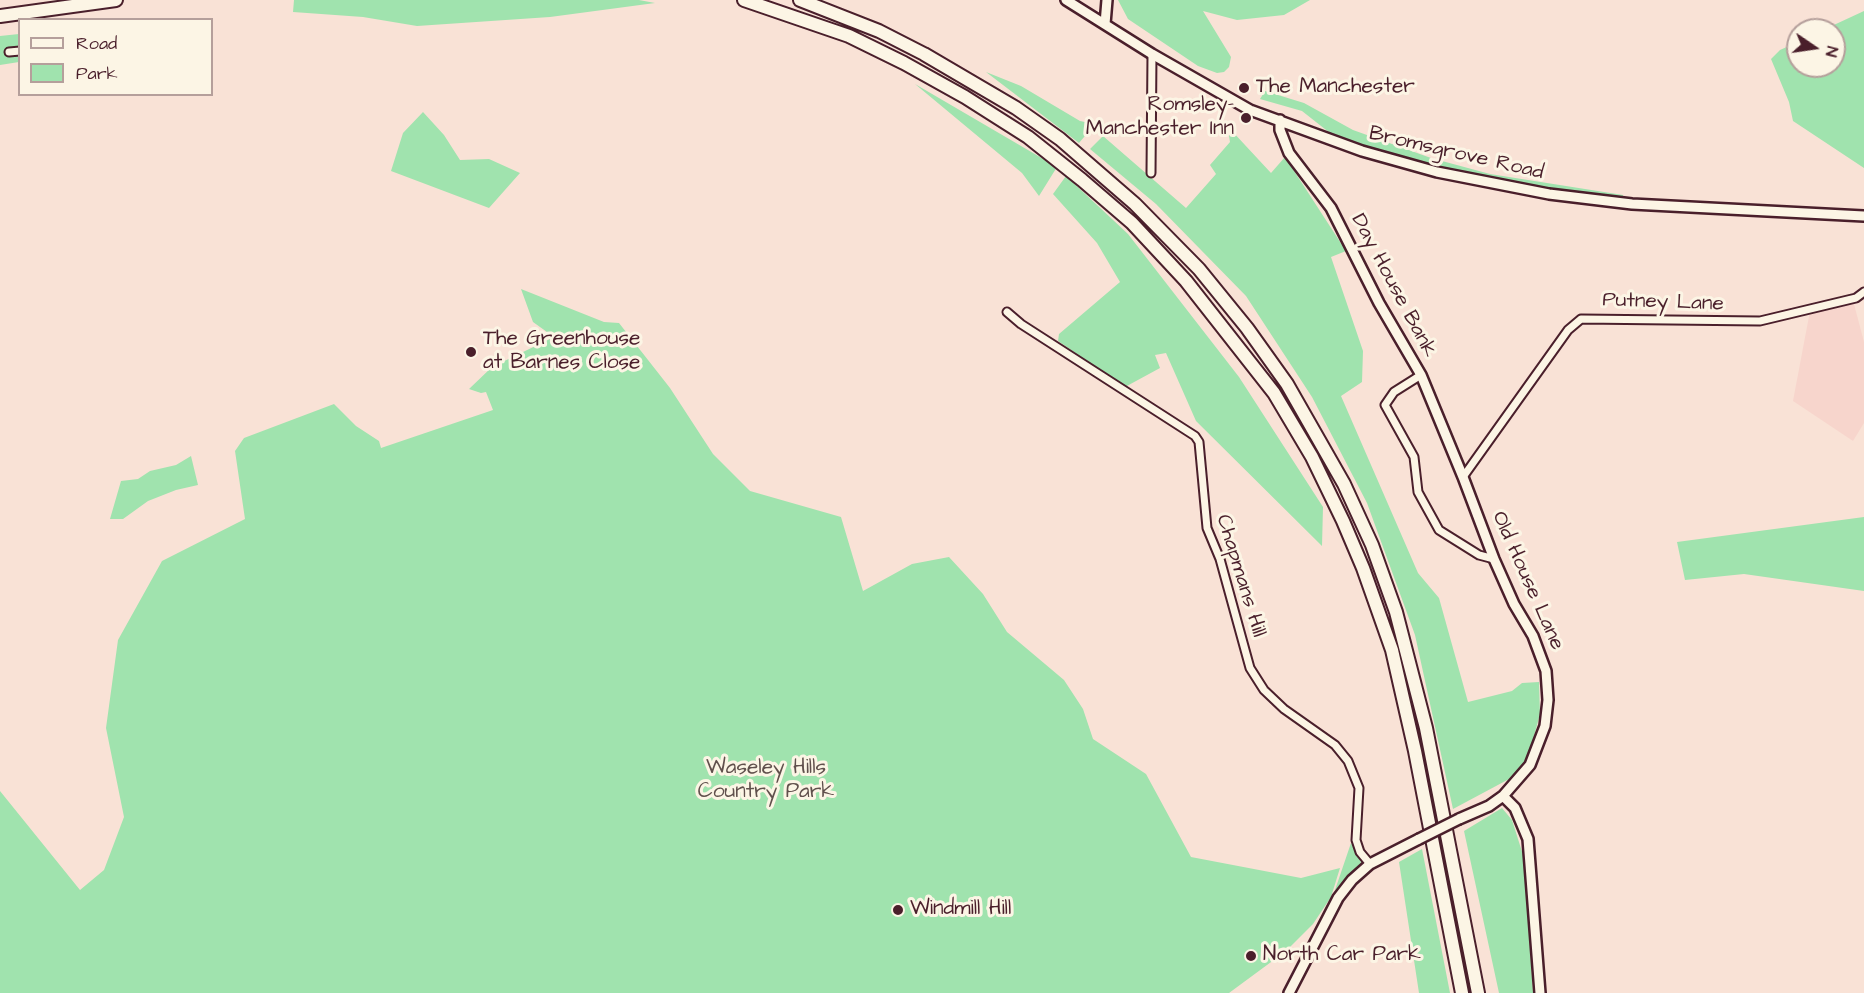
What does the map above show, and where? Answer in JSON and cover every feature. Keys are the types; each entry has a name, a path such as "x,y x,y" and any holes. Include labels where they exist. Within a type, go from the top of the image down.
{"highway":[{"path":"0,16 116,0"},
{"path":"744,0 849,36 965,97 1028,137 1132,223 1193,289 1274,393 1312,457 1343,520 1392,650 1415,751 1462,993"},
{"path":"800,0 879,31 924,54 1016,108 1060,139 1135,204 1198,269 1247,328 1287,384 1344,484 1371,545 1396,612 1426,728 1478,993"}],"street":[{"name":"Bromsgrove Road","path":"1066,0 1152,54 1250,110 1362,151 1437,172 1549,194 1660,206 1864,216"},
{"path":"1105,24 1107,0"},
{"path":"9,52 18,51"},
{"path":"1151,173 1152,54"},
{"name":"Day House Bank","path":"1280,120 1280,130 1289,153 1331,208 1379,303 1421,375 1464,477"},
{"name":"Putney Lane","path":"1464,477 1568,330 1581,319 1760,321 1856,298 1864,292"},
{"name":"Chapmans Hill","path":"1007,312 1021,324 1195,436 1198,442 1207,528 1220,559 1250,668 1264,690 1284,709 1335,745 1348,761 1359,788 1356,840 1360,852 1370,864"},
{"path":"1421,375 1394,392 1385,405 1414,457 1418,492 1439,530 1479,555 1494,559"},
{"name":"Old House Lane","path":"1289,993 1338,898 1352,880 1370,864 1489,806 1503,796 1530,765 1540,745 1548,700 1546,671 1533,636 1514,604 1494,559 1464,477"},
{"path":"1503,796 1515,808 1528,839 1540,993"}],"shaded area":[{"path":"1854,304 1864,342 1864,423 1853,441 1793,401 1810,311"}],"green space":[{"path":"294,0 639,0 655,3 550,17 417,26 363,17 293,12"},
{"path":"1118,0 1310,0 1284,15 1237,20 1203,11 1231,57 1229,67 1224,72 1217,73 1198,66 1128,19"},
{"path":"1864,11 1864,168 1793,121 1789,102 1771,59 1786,47 1786,78 1846,78 1846,19"},
{"path":"18,34 18,62 0,65 0,36"},
{"path":"986,72 1021,86 1080,121 1095,124 1079,143"},
{"path":"915,84 1057,167 1039,196 1022,173"},
{"path":"1265,91 1304,103 1353,130 1431,158 1490,174 1623,195 1623,199 1550,190 1438,168 1396,156 1335,137 1302,111 1260,99"},
{"path":"423,112 444,135 460,160 489,159 520,173 489,208 391,171 403,133"},
{"path":"1232,131 1271,173 1285,157 1346,251 1331,257 1363,351 1362,382 1341,396 1418,573 1439,598 1468,702 1512,691 1522,683 1539,682 1540,714 1527,762 1511,778 1453,809 1415,635 1367,503 1312,397 1246,296 1156,204 1090,149 1103,136 1186,208 1216,174 1210,165 1230,142 1229,136"},
{"path":"1066,176 1128,234 1239,377 1323,507 1322,546 1196,421 1166,353 1155,355 1160,368 1125,387 1058,341 1059,334 1120,282 1097,243 1053,194"},
{"name":"Waseley Hills Country Park","path":"521,289 604,322 619,323 670,388 713,454 750,491 841,517 863,591 912,564 949,557 983,594 1007,632 1064,680 1083,709 1093,739 1146,774 1191,857 1301,878 1340,868 1331,897 1313,924 1286,951 1229,993 0,993 0,791 80,890 104,870 124,817 106,728 118,640 162,561 245,519 235,451 244,438 334,404 356,426 379,441 381,448 493,410 486,392 481,393 469,389 492,367 554,337 533,322"},
{"path":"191,456 198,485 176,490 148,501 123,519 110,519 121,481 138,479 150,471 176,465"},
{"path":"1864,517 1864,591 1744,574 1685,580 1677,542"},
{"path":"1502,808 1512,820 1524,858 1533,993 1499,993 1464,831"},
{"path":"1351,843 1361,862 1359,868 1340,892 1334,893"},
{"path":"1422,849 1450,993 1419,993 1399,862"}],"place":[{"name":"The Manchester","path":"1244,88"},
{"name":"Romsley- Manchester Inn","path":"1246,118"},
{"name":"The Greenhouse at Barnes Close","path":"471,352"},
{"name":"Windmill Hill","path":"898,910"},
{"name":"North Car Park","path":"1251,956"}]}
